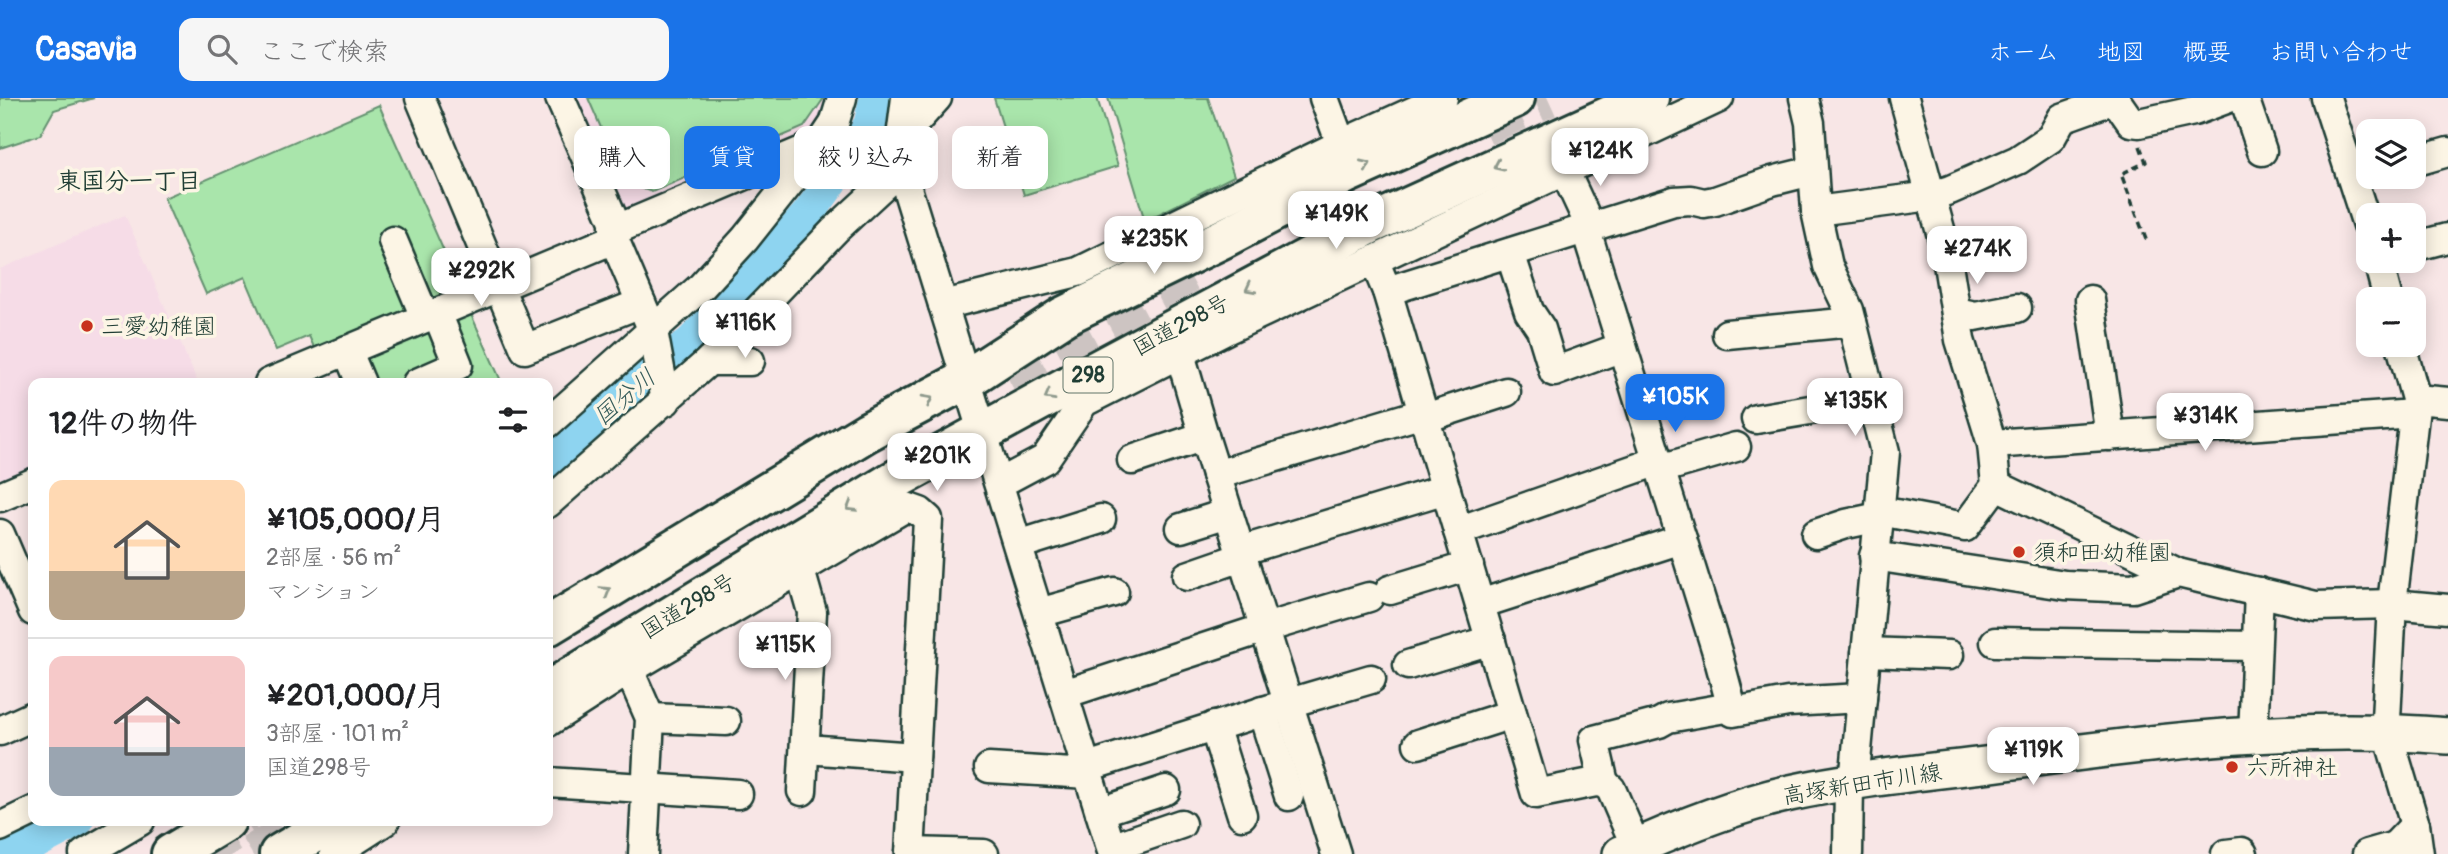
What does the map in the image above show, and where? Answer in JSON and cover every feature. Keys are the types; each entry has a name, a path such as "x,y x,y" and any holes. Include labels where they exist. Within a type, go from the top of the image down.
{"highway":[{"path":"553,623 867,432 967,379 1064,316 1346,174 1515,98"},
{"name":"国道298号","path":"553,688 893,481 984,433 1216,321 1371,224 1649,98"},
{"path":"171,854 218,826"},
{"path":"279,854 326,826"}],"main road":[{"name":"高塚新田市川線","path":"1628,850 1741,807 1789,794 1852,783 2146,743 2387,731 2448,736"}],"street":[{"path":"420,98 525,349 641,303"},
{"path":"560,98 614,221 615,234 654,336 665,396"},
{"path":"833,126 842,98"},
{"path":"902,126 906,98"},
{"path":"912,126 937,98"},
{"path":"1324,98 1341,144"},
{"path":"943,305 1078,272 1341,144 1443,98"},
{"path":"1000,483 1045,459 1084,402 1180,354 1216,321 1374,260 1719,98"},
{"path":"1804,98 1810,123 1816,211 1828,266 1849,310 1885,452 1852,783 1848,854"},
{"path":"1816,211 1931,196 1972,181 2018,160 2051,138 2059,108 2115,99 2130,122 2139,123 2194,111 2230,98"},
{"path":"2244,98 2262,151"},
{"path":"2326,98 2356,168"},
{"path":"1816,534 1880,514 1965,527 1996,485 1992,444 1960,340 1946,251 1907,99"},
{"path":"280,378 499,287 794,154"},
{"path":"2426,159 2447,154"},
{"path":"1564,170 1589,229 1733,712 1788,702 1862,698"},
{"path":"1387,290 1674,201 1715,201 1772,181 1812,171"},
{"path":"553,419 654,336 745,239 794,177"},
{"path":"553,498 665,396 709,361 835,230 879,189"},
{"path":"907,189 1112,851 1181,824"},
{"path":"1117,290 1150,237"},
{"path":"2426,243 2447,237"},
{"path":"393,241 458,365 428,378"},
{"path":"1510,253 1529,311 1541,329 1554,372 1622,347"},
{"path":"1374,260 1387,290 1536,794 1597,782 1604,783 1611,789 1628,850"},
{"path":"2090,300 2110,436"},
{"path":"1957,312 1975,316 2017,308"},
{"path":"1727,334 1852,322"},
{"path":"347,350 359,378"},
{"path":"1180,354 1265,628 1289,796"},
{"path":"2367,854 2403,851 2415,825 2387,731 2392,604 2415,406 2404,357"},
{"path":"709,361 750,361"},
{"path":"1216,475 1506,392"},
{"path":"1756,419 1870,400"},
{"path":"1992,444 2110,436 2448,402"},
{"path":"1132,460 1204,436"},
{"path":"1458,531 1659,465 1737,447"},
{"path":"0,497 28,485"},
{"path":"1996,485 2178,573 2316,606 2392,604 2448,609"},
{"path":"1186,576 1241,554 1446,489"},
{"path":"553,719 629,670 906,507 920,512 928,519 910,853 984,854"},
{"path":"1181,528 1228,513"},
{"path":"1018,545 1101,519"},
{"path":"0,534 28,599"},
{"path":"1480,604 1682,539"},
{"path":"1874,556 2065,585 2133,588 2178,573"},
{"path":"1064,694 1265,628 1469,566"},
{"path":"800,570 812,612 802,791"},
{"path":"1040,613 1114,592"},
{"path":"2253,736 2259,592"},
{"path":"1408,665 1491,640"},
{"path":"1995,642 2256,646"},
{"path":"1866,652 1949,654"},
{"path":"629,670 650,718 643,854"},
{"path":"989,768 1088,770 1214,726 1371,679"},
{"path":"1275,707 1336,854"},
{"path":"1604,783 1594,740 1659,723 1668,718 1731,707"},
{"path":"1418,744 1512,713"},
{"path":"0,731 28,718"},
{"path":"650,718 726,721"},
{"path":"1214,726 1242,815"},
{"path":"806,749 915,757"},
{"path":"553,782 738,794"},
{"path":"1100,812 1166,790"},
{"path":"0,828 28,814"},
{"path":"101,837 128,826"},
{"path":"334,854 377,826"},
{"path":"2226,854 2243,854"}],"path":[{"path":"2130,122 2146,162 2121,174 2147,242"}],"shaded area":[{"path":"569,98 836,98 825,126 794,126 794,147 780,153 780,126 684,126 684,189 696,189 622,221 608,189 670,189 670,126 581,126"},
{"name":"三愛幼稚園","path":"125,215 196,378 28,378 28,479 0,491 0,269"}],"green space":[{"path":"0,98 94,98 54,110 40,135 0,148"},
{"path":"588,98 824,98 805,126 794,126 794,131 780,137 780,126 684,126 684,178 670,184 670,126 600,126"},
{"path":"994,98 1097,98 1118,166 1048,188 1048,126 1003,126"},
{"path":"1108,98 1208,98 1234,176 1145,221"},
{"path":"379,105 462,292 436,303 412,304 407,316 317,354 309,336 276,350 245,277 206,294 164,198"},
{"path":"1022,189 1043,189 1024,195"},
{"path":"469,310 500,378 440,378 448,323"},
{"path":"434,329 444,365 412,378 367,378 360,352"}],"waterway":[{"name":"国分川","path":"553,459 666,360 690,343 757,272 808,214 856,148 870,124 876,98"},
{"name":"国分川","path":"14,854 67,826"}],"tunnel":[{"path":"1484,127 1548,98"},
{"path":"1005,373 1189,274"},
{"path":"198,853 244,826"},
{"path":"252,854 299,826"}],"place":[{"name":"三愛幼稚園","path":"87,326"},
{"name":"須和田幼稚園","path":"2019,552"},
{"name":"六所神社","path":"2232,767"}],"district":[{"name":"東国分一丁目","path":"129,181"}]}
